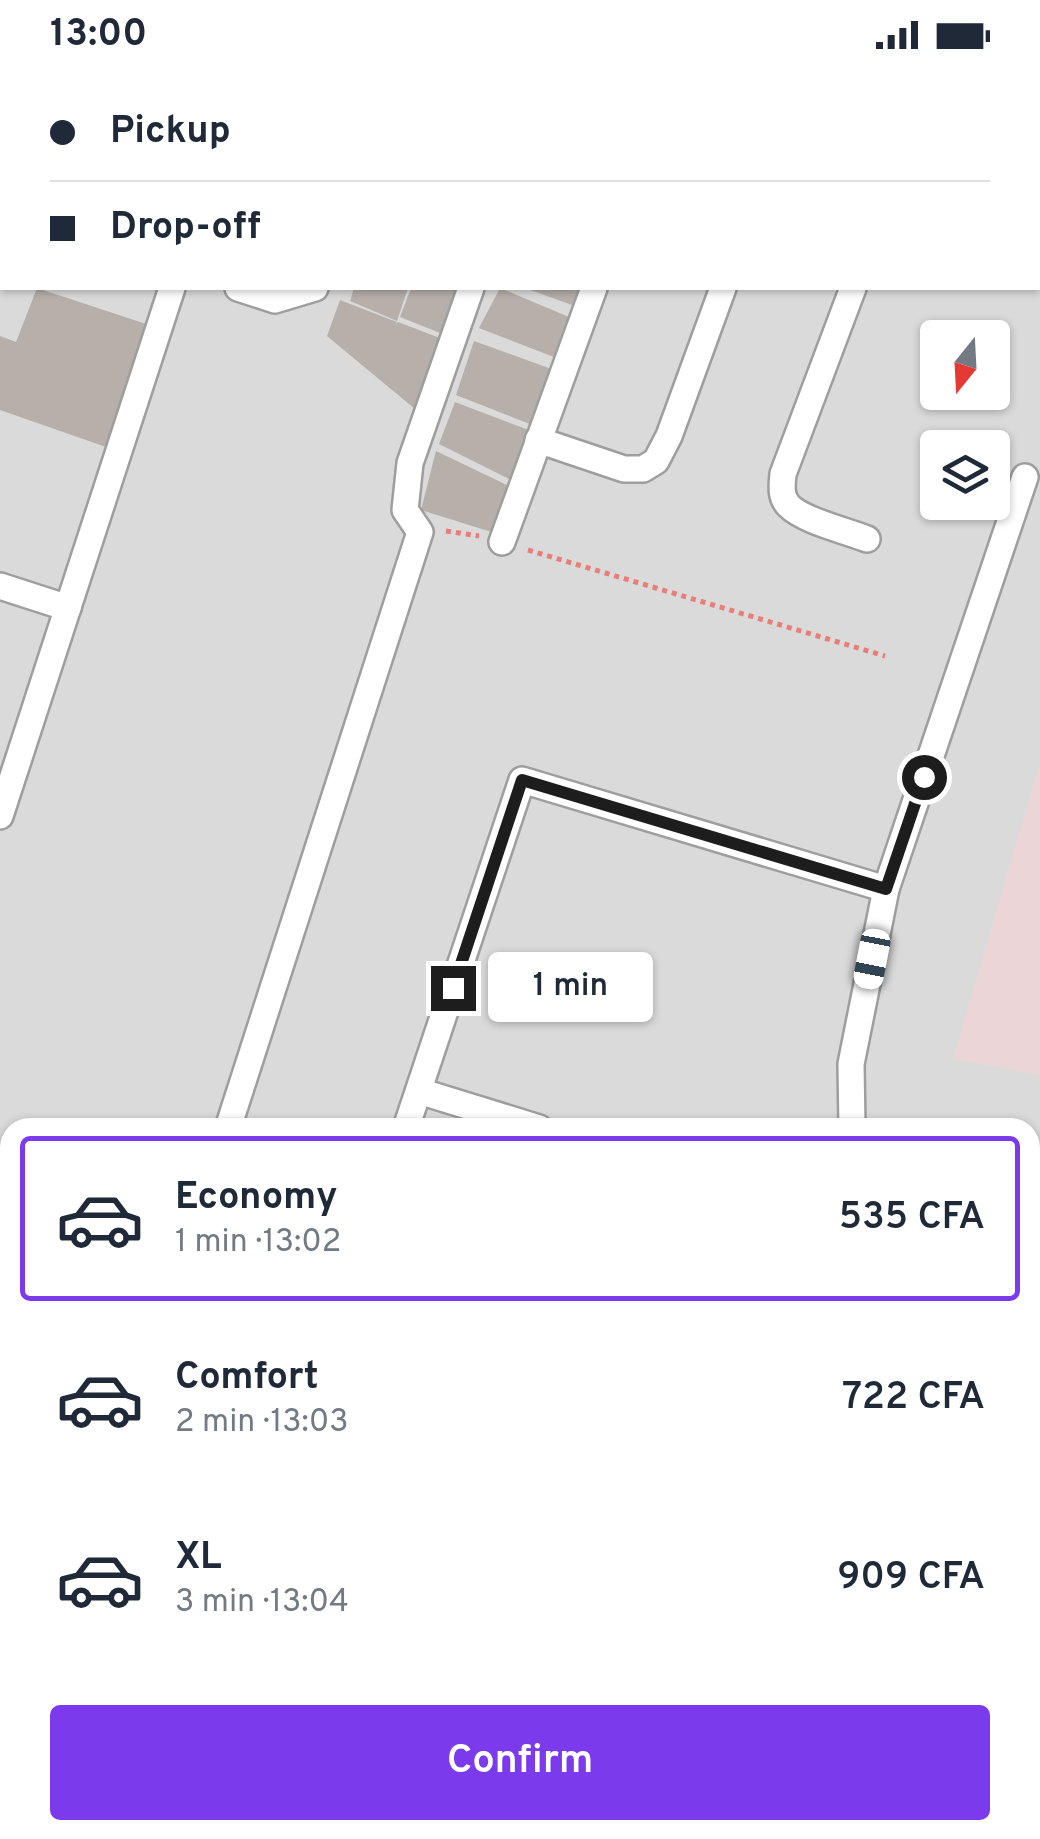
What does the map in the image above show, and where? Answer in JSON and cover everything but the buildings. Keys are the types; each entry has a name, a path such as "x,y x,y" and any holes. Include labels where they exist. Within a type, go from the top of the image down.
{"street":[{"path":"0,816 171,290"},
{"path":"244,290 275,300 308,290"},
{"path":"231,1118 420,532 404,510 410,462 470,290"},
{"path":"502,542 593,290"},
{"path":"538,440 624,469 643,469 656,460 669,436 722,290"},
{"path":"852,290 783,474 782,491 787,505 802,514 867,539"},
{"path":"852,1118 850,1064 886,889 1025,476"},
{"path":"0,586 68,608"},
{"path":"409,1118 522,780 886,889"},
{"path":"418,1091 506,1118"}],"path":[{"path":"420,532 457,530 885,656"}],"shaded area":[{"path":"0,290 1040,290 1040,1118 0,1118"},
{"path":"1040,763 1040,1075 953,1059"}],"route":[{"path":"453,988 522,780 886,889 924,777"}]}
